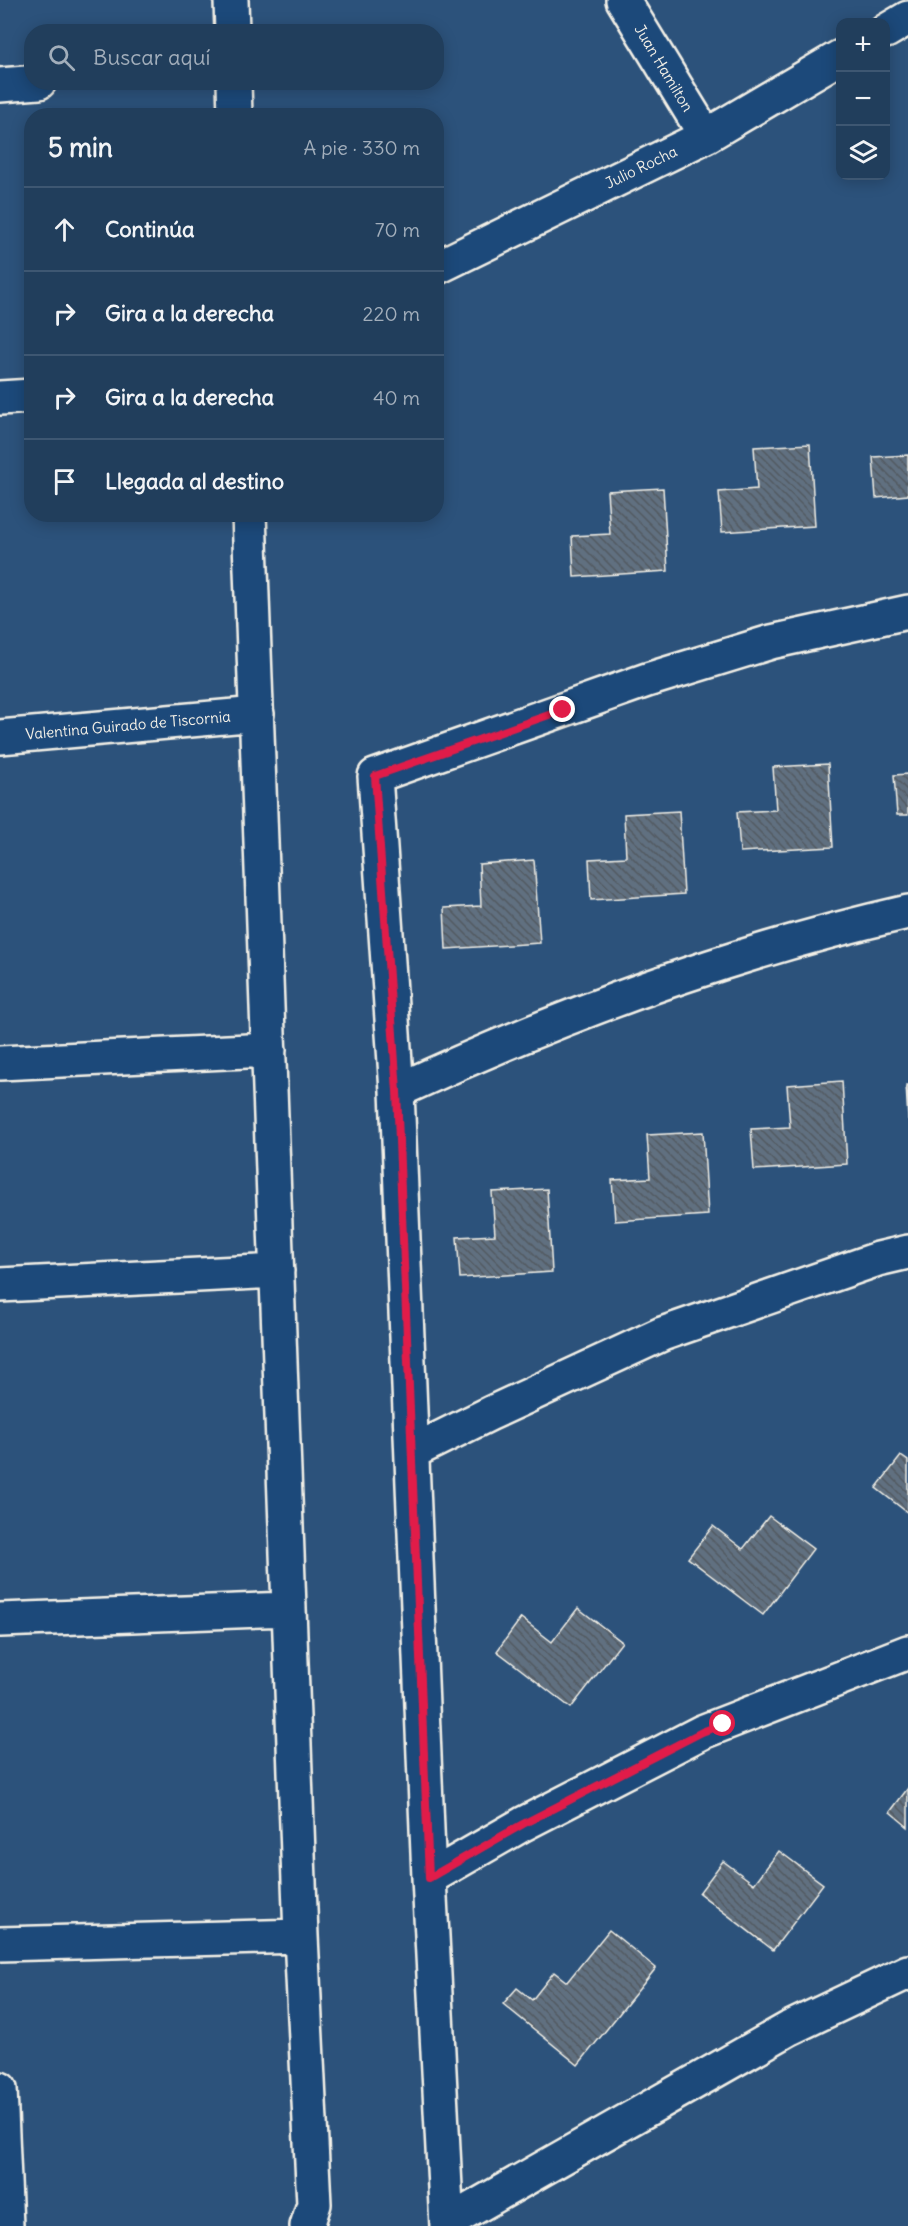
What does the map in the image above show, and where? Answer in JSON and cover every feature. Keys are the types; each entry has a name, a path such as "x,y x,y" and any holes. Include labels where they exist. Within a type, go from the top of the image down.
{"street":[{"path":"231,0 232,24"},
{"name":"Juan Hamilton","path":"623,0 706,136"},
{"path":"890,28 908,18"},
{"name":"Julio Rocha","path":"444,264 706,136 836,59"},
{"path":"0,85 24,83"},
{"path":"234,90 235,108"},
{"path":"0,398 24,396"},
{"path":"249,522 301,1936 314,2204 307,2226"},
{"path":"908,612 771,642 647,680 375,776 397,1091 429,1878 447,2225 790,2028 908,1972"},
{"name":"Valentina Guirado de Tiscornia","path":"0,737 257,714"},
{"path":"397,1091 482,1052 651,985 850,925 908,912"},
{"path":"0,1063 269,1050"},
{"path":"412,1452 662,1334 878,1259 908,1252"},
{"path":"0,1285 277,1271"},
{"path":"0,1620 289,1609"},
{"path":"429,1878 523,1824 702,1732 908,1653"},
{"path":"0,1944 301,1936"},
{"path":"0,2089 6,2226"}],"building":[{"path":"810,444 815,526 722,532 719,492 757,489 754,447"},
{"path":"908,455 908,495 876,498 873,457"},
{"path":"663,488 668,571 574,577 572,536 610,534 607,491"},
{"path":"828,764 833,847 740,852 737,812 776,810 773,767"},
{"path":"908,774 908,815 897,815 894,775"},
{"path":"679,811 684,894 591,900 589,859 626,857 624,814"},
{"path":"534,860 540,943 446,949 444,908 481,906 479,864"},
{"path":"842,1081 847,1164 754,1170 751,1129 790,1127 787,1085"},
{"path":"906,1085 908,1085 908,1120"},
{"path":"703,1132 708,1215 615,1221 612,1180 650,1178 647,1135"},
{"path":"547,1189 552,1272 460,1278 457,1237 495,1235 492,1192"},
{"path":"901,1456 908,1461 908,1513 876,1488"},
{"path":"769,1516 813,1549 763,1615 688,1558 713,1526 743,1549"},
{"path":"578,1608 622,1642 571,1708 497,1651 521,1618 552,1642"},
{"path":"908,1788 908,1827 890,1812"},
{"path":"779,1851 823,1884 773,1950 699,1893 723,1861 754,1884"},
{"path":"609,1930 656,1968 578,2065 503,2004 517,1988 532,2000 554,1972 567,1982"}],"route":[{"path":"563,710 375,776 397,1091 429,1878 523,1824 702,1732 723,1724"}]}
